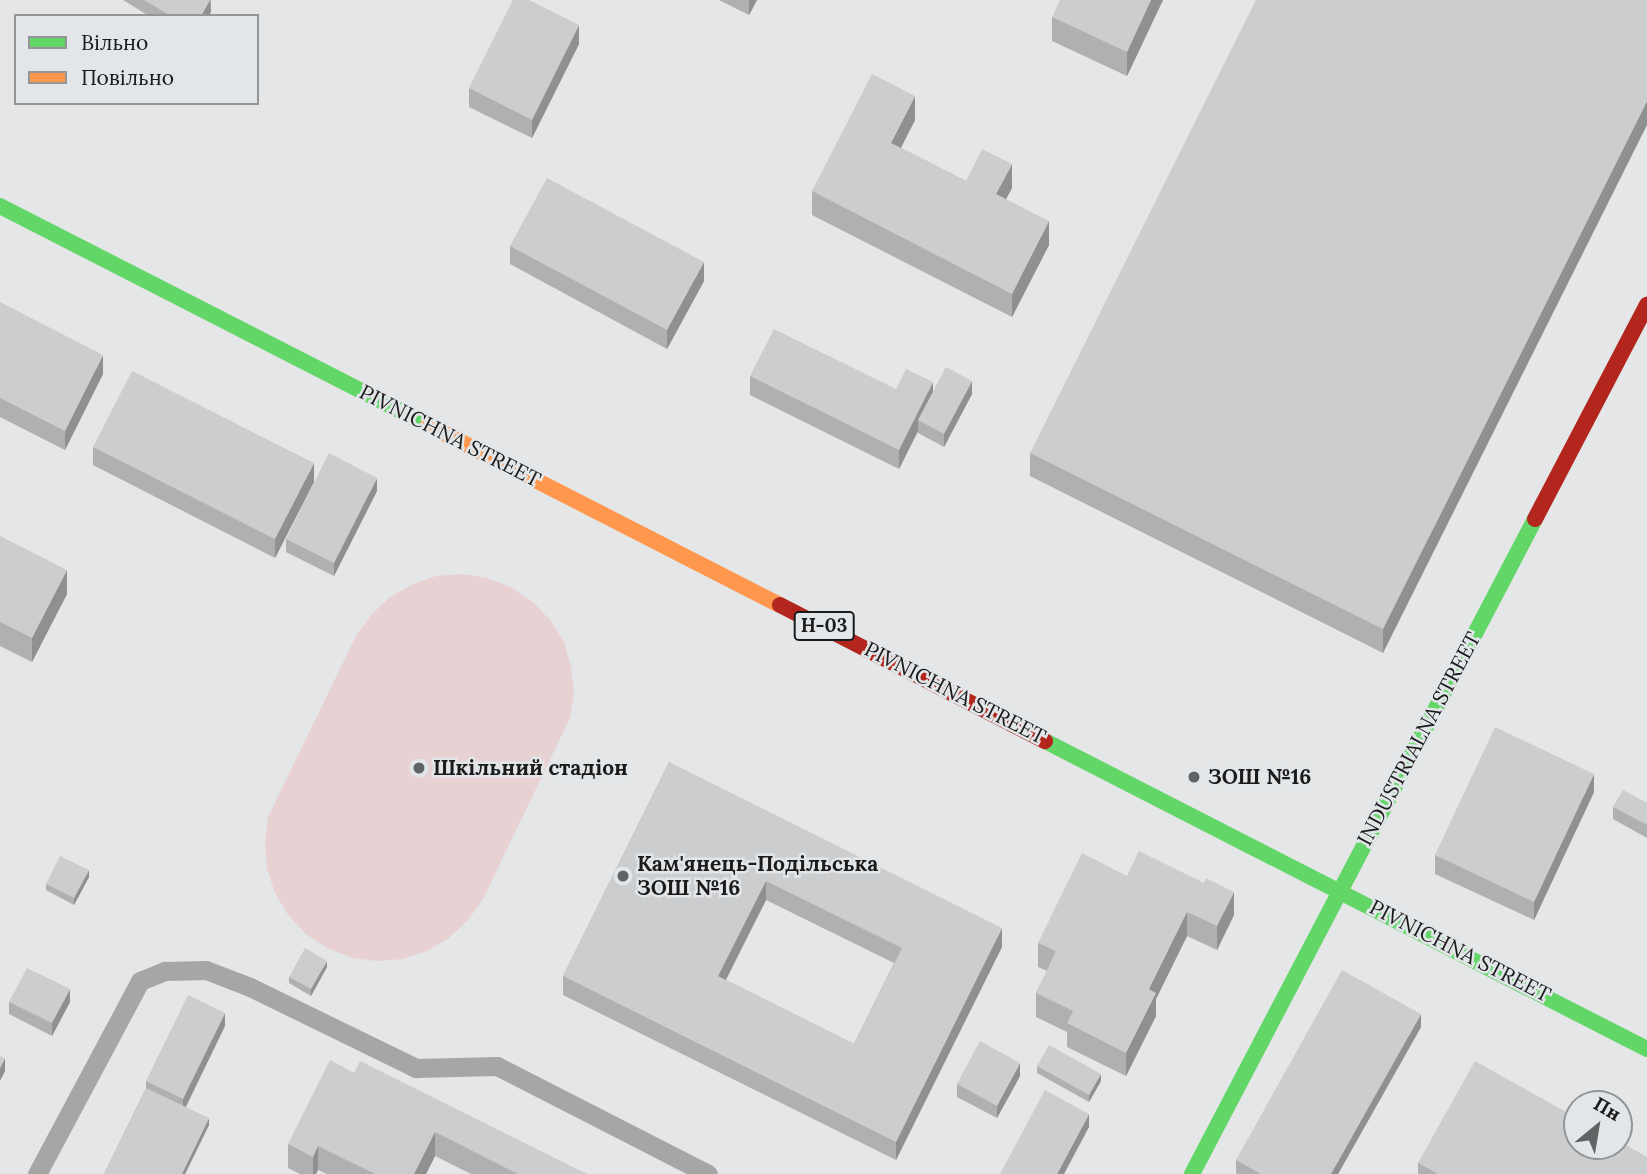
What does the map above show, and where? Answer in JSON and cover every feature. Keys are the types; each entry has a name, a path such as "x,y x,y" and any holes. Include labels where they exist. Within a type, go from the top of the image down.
{"main road":[{"name":"PIVNICHNA STREET","path":"0,206 1340,889 1647,1049"},
{"name":"INDUSTRIALNA STREET","path":"1192,1174 1647,305"}],"lane":[{"path":"37,1174 139,981 165,971 205,970 250,987 416,1068 496,1066 708,1174"}],"shaded area":[{"name":"Шкільний стадіон","path":"462,574 487,578 511,587 533,602 550,620 564,642 571,667 574,693 570,718 483,899 468,920 449,938 427,951 403,959 377,961 352,958 327,948 306,934 288,915 275,893 267,869 265,843 268,817 356,636 371,615 389,598 411,585 436,576"}],"building":[{"path":"144,0 210,0 202,14 168,14"},
{"path":"513,0 529,0 579,25 532,120 469,88"},
{"path":"1060,0 1151,0 1127,52 1052,17"},
{"path":"1256,0 1647,0 1647,101 1383,629 1030,453"},
{"path":"872,74 915,96 891,143 966,181 982,149 1012,164 996,194 1049,221 1012,294 812,191"},
{"path":"547,178 704,262 667,330 510,246"},
{"path":"0,302 103,355 65,431 0,398"},
{"path":"774,329 896,389 906,369 933,382 899,450 750,376"},
{"path":"946,367 972,381 944,434 918,420"},
{"path":"132,371 314,463 275,539 93,447"},
{"path":"329,453 377,478 334,563 286,539"},
{"path":"0,536 67,570 32,638 0,622"},
{"path":"1495,727 1594,774 1534,902 1435,855"},
{"path":"669,762 1002,928 896,1142 563,976","holes":["766,881 902,948 854,1044 718,976"]},
{"path":"1623,790 1647,803 1647,825 1613,807"},
{"path":"1139,851 1204,883 1206,878 1234,892 1217,926 1187,912 1149,989 1156,993 1126,1053 1067,1023 1073,1011 1036,993 1056,951 1038,943 1082,853 1127,876"},
{"path":"60,856 89,870 74,898 46,884"},
{"path":"305,948 327,961 311,989 289,977"},
{"path":"27,968 70,989 52,1023 9,1002"},
{"path":"1342,970 1421,1014 1331,1174 1261,1174 1236,1160"},
{"path":"188,995 225,1013 183,1099 146,1081"},
{"path":"980,1041 1020,1063 997,1106 957,1084"},
{"path":"1049,1045 1101,1074 1089,1095 1037,1066"},
{"path":"330,1060 354,1073 360,1061 587,1174 518,1174 435,1132 414,1174 375,1174 318,1146 313,1157 288,1144"},
{"path":"1475,1061 1563,1110 1563,1160 1633,1160 1633,1149 1647,1157 1647,1174 1438,1174 1418,1163"},
{"path":"146,1088 209,1118 182,1174 104,1174"},
{"path":"1045,1090 1089,1114 1057,1174 1000,1174"}],"traffic: fast":[{"path":"0,206 428,425"},
{"path":"1192,1174 1535,519"},
{"path":"1045,741 1647,1049"}],"traffic: slow":[{"path":"428,425 780,605"}],"traffic: jam":[{"path":"1535,519 1647,305"},
{"path":"780,605 1045,741"}],"place":[{"name":"Шкільний стадіон","path":"419,768"},
{"name":"ЗОШ №16","path":"1194,777"},
{"name":"Кам'янець-Подільська ЗОШ №16","path":"623,876"}]}
